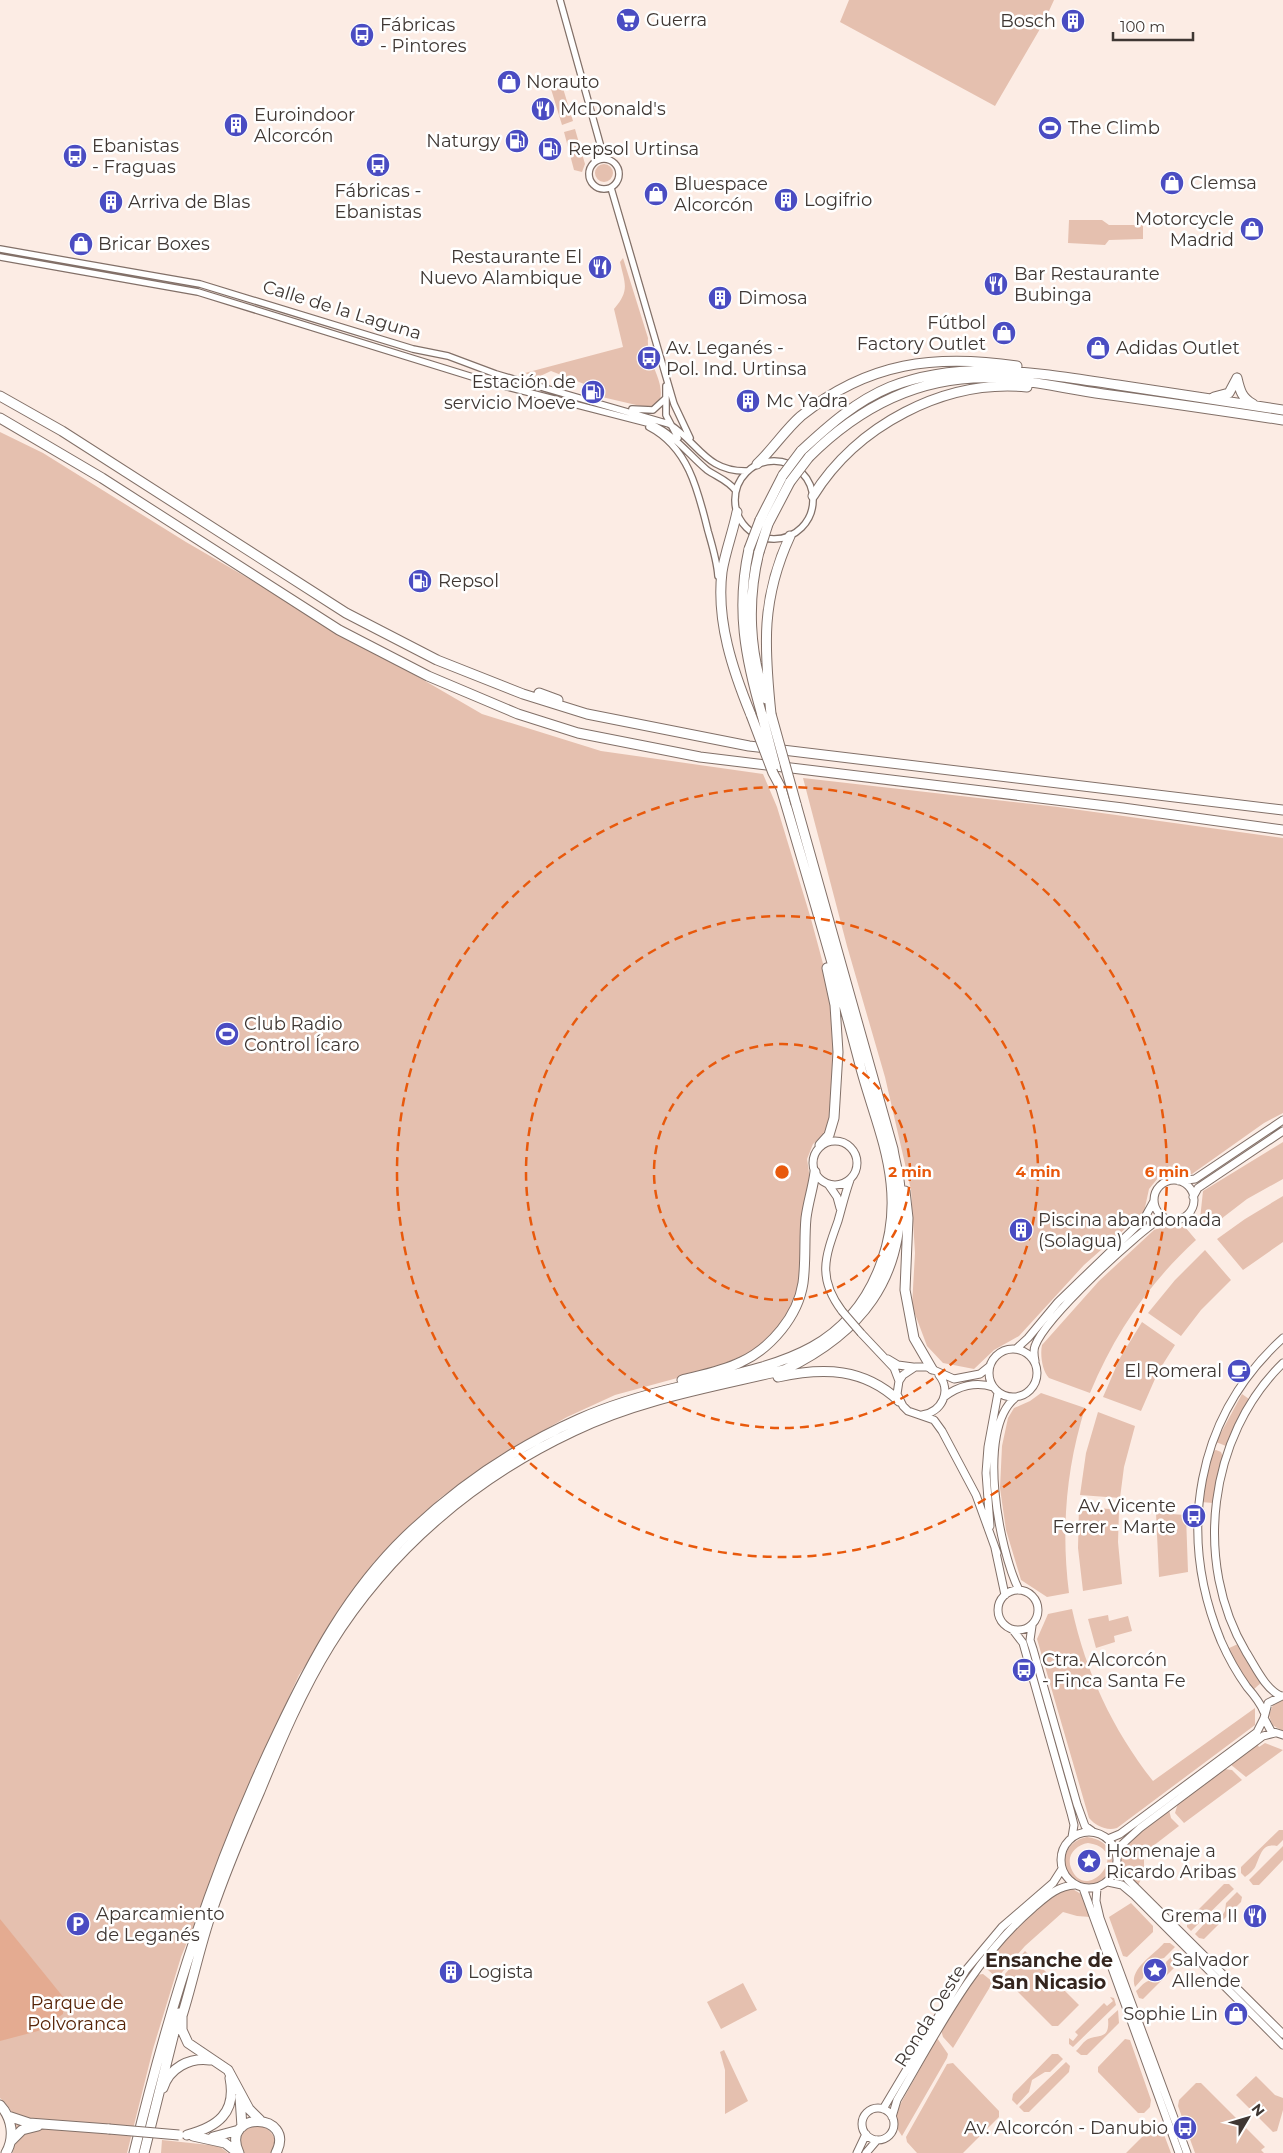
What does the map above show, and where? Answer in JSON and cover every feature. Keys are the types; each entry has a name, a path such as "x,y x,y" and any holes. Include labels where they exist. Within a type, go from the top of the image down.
{"highway":[{"path":"757,464 800,418 821,401 853,382 919,362 975,361 1056,372 1083,380"},
{"path":"820,1146 829,1135 834,1118 837,1026 835,1005 791,806 744,641 743,586 749,549 786,479 827,426 859,403 890,387 919,378 968,370 991,370 1083,380 1283,410"},
{"path":"805,454 864,411 893,396 927,385 968,379 997,378 1283,420"},
{"path":"1196,398 1220,396 1229,393 1237,378 1245,399 1258,406"},
{"path":"813,496 823,480 843,458 885,424 910,410 966,391 1022,386 1083,391"},
{"path":"0,396 62,431 346,613 437,660 523,694 580,712 700,738 749,746 1283,810"},
{"path":"0,418 102,478 339,630 428,676 518,714 578,733 700,757 1124,808 1283,830"},
{"path":"36,439 72,467"},
{"path":"157,493 176,498 194,509"},
{"path":"737,512 723,566 721,603 729,655 773,774 791,806 843,962 892,1125 904,1178 908,1218 905,1290 910,1325 921,1352 934,1371"},
{"path":"764,522 752,590 753,641 781,788"},
{"path":"766,714 766,618 775,570 790,536"},
{"path":"539,692 558,699 580,712"},
{"path":"541,1438 580,1419 623,1402 668,1389 759,1368 800,1354 840,1326 855,1309 875,1280 892,1225 891,1181 852,1031 807,880"},
{"path":"144,2153 182,1998 231,1860 270,1767 324,1655 350,1614 413,1540 454,1504 501,1470 544,1446 616,1413 649,1402 784,1370 830,1345 865,1312 881,1285 893,1255 900,1221 900,1188 892,1149 831,927"},
{"path":"133,2153 144,2099 151,2081 175,1996 223,1856 262,1764 322,1644 344,1608 374,1570 406,1536 449,1499 497,1465 541,1438 622,1397 742,1362 760,1351 777,1335 792,1313 802,1285 806,1252 806,1217 815,1172"},
{"path":"708,1388 727,1388 799,1372 832,1372 864,1377 884,1387 899,1401"},
{"path":"210,1917 182,2016 182,2030 188,2043 197,2051 218,2062 228,2070 240,2094 260,2120 276,2130 278,2152"},
{"path":"144,2153 164,2085 170,2075 178,2068 194,2060 218,2062"},
{"path":"183,2135 204,2131 222,2118 231,2096 228,2070"},
{"path":"238,2153 236,2142 240,2129 240,2094"},
{"path":"0,2105 8,2116 12,2133 8,2149"},
{"path":"8,2116 17,2121 205,2138 225,2143 238,2153"},
{"path":"205,2138 229,2134 253,2120 260,2120"},
{"path":"8,2149 18,2133 27,2128 53,2124"}],"main road":[{"path":"1016,1349 1028,1338 1058,1302 1144,1219 1154,1201 1157,1189 1161,1185 1167,1182 1195,1179 1283,1120"},
{"path":"1154,1201 1155,1207 1163,1217 1174,1220 1186,1216 1192,1208 1193,1197 1198,1188 1245,1154 1283,1131"},
{"path":"841,1210 837,1196 815,1172 813,1158 820,1146 833,1140 840,1140 852,1148 858,1161 826,1254 825,1276 831,1296 861,1333 894,1368 899,1381"},
{"path":"828,1184 836,1185 850,1180"},
{"path":"1179,1181 1188,1187 1193,1197"},
{"path":"1019,1590 1013,1578 998,1521 994,1481 1000,1424 1007,1405 1034,1387 1038,1372 1035,1361 1035,1345 1064,1307 1133,1239 1163,1217"},
{"path":"1283,1338 1243,1385 1232,1402 1211,1444 1198,1498 1196,1539 1201,1578 1221,1641 1236,1670 1264,1715 1266,1725 1275,1733 1283,1735"},
{"path":"884,1356 898,1365 934,1371 954,1380 980,1374 1003,1351 1016,1349 1024,1351 1035,1361"},
{"path":"1282,1696 1274,1692 1264,1679 1236,1634 1219,1575 1214,1536 1216,1503 1228,1451 1243,1416 1259,1392 1283,1363"},
{"path":"990,1366 989,1373 996,1390 986,1473 988,1516 1005,1595"},
{"path":"916,1367 903,1375 899,1381 897,1394 899,1401 908,1411 934,1420 942,1431 976,1495 996,1553"},
{"path":"922,1415 938,1408 944,1397 944,1384 934,1371"},
{"path":"944,1397 961,1387 984,1384 1015,1398"},
{"path":"1019,1590 1030,1593 1038,1606 1038,1616 1032,1626 1030,1640 1085,1826 1092,1832 1108,1839 1116,1850 1117,1866 1108,1882 1097,1888 1083,1888 1075,1885 1062,1869 1062,1852 1072,1837 1074,1825 1023,1643 1013,1630 1002,1623 998,1612 1001,1600 1005,1595 1019,1590"},
{"path":"1013,1630 1020,1631 1032,1626"},
{"path":"1108,1839 1120,1834 1257,1732 1271,1700 1282,1696"},
{"path":"1116,1850 1140,1828 1263,1736 1275,1733"},
{"path":"1072,1837 1092,1832"},
{"path":"1117,1866 1128,1880 1283,2034"},
{"name":"Ronda Oeste","path":"883,2109 966,1970 1002,1927 1053,1883 1062,1869"},
{"path":"1108,1882 1122,1885 1134,1895 1283,2045"},
{"name":"Ronda Oeste","path":"892,2118 897,2100 972,1975 1006,1934 1024,1916 1057,1889 1075,1885"},
{"path":"1083,1888 1179,2153"},
{"path":"1097,1888 1096,1900 1100,1918 1187,2153"},
{"path":"866,2153 877,2140 890,2135 894,2127 892,2118 883,2109 874,2109 866,2114 862,2124 866,2134 877,2140"},
{"path":"857,2153 866,2134"}],"street":[{"path":"560,0 604,158"},
{"path":"604,158 615,163 620,172 618,181 611,188 598,188 590,178 591,166 598,160 604,158"},
{"path":"611,188 666,379 683,426 707,459"},
{"name":"Calle de la Laguna","path":"0,249 200,284 413,349 448,356 496,374 614,406 669,424"},
{"name":"Calle de la Laguna","path":"0,258 198,292 492,383 630,420"},
{"path":"666,379 666,415 669,424 696,460"},
{"path":"614,406 653,410 663,403 666,395"},
{"path":"630,420 662,429 708,470 731,484 736,491 737,512 743,523 758,535 777,539 790,536 802,528 809,518 813,496 809,482 800,470 787,463 772,461 757,464 748,471 736,491"},
{"path":"630,420 650,427 665,437 681,455 689,468 705,517 718,570 721,603"},
{"path":"669,424 681,432 707,459 723,469 748,471"}],"green space":[{"path":"849,0 1054,0 1044,22 995,106 840,22"},
{"path":"562,85 573,121 562,125 551,89"},
{"path":"575,129 585,164 582,172 574,170 564,132"},
{"path":"600,164 608,164 613,169 611,180 600,182 595,177 595,169"},
{"path":"1069,220 1102,220 1109,225 1143,225 1143,239 1109,240 1105,245 1068,243"},
{"path":"623,258 648,338 650,356 659,380 661,395 659,403 649,408 602,397 597,389 551,371 536,378 525,373 623,347 614,309 622,297 625,287 620,262"},
{"name":"Parque de Polvoranca","path":"0,432 43,453 186,542 482,714 601,751 763,774 777,807 811,919 829,986 835,1021 831,1116 825,1134 813,1144 807,1159 811,1186 801,1275 796,1299 778,1330 756,1350 714,1368 615,1395 567,1417 501,1455 440,1498 374,1562 299,1675 266,1747 181,1957 153,2049 127,2153 13,2153 14,2117 0,2098"},
{"path":"803,778 1058,807 1283,838 1283,1113 1264,1123 1192,1174 1172,1174 1158,1178 1149,1189 1144,1212 1084,1265 1019,1336 994,1350 974,1369 943,1363 927,1346 912,1306 915,1253 911,1190 885,1077 847,946"},
{"path":"1283,1142 1283,1179 1247,1199 1208,1229 1200,1219 1203,1191"},
{"path":"1283,1196 1283,1242 1243,1270 1217,1239"},
{"path":"1162,1227 1185,1227 1196,1240 1148,1291 1110,1350 1090,1393 1049,1378 1042,1362 1042,1345 1099,1281 1154,1230"},
{"path":"1205,1250 1231,1280 1201,1310 1181,1336 1148,1313 1175,1280"},
{"path":"1142,1322 1175,1345 1158,1372 1141,1411 1103,1397 1120,1358"},
{"path":"1041,1393 1085,1408 1073,1454 1067,1500 1065,1546 1069,1593 1047,1597 1021,1580 1006,1530 1000,1488 1002,1446 1008,1418 1014,1408 1030,1401"},
{"path":"1242,1394 1249,1399 1226,1446 1216,1442"},
{"path":"1098,1412 1135,1426 1124,1467 1120,1498 1080,1495 1086,1453"},
{"path":"1213,1451 1221,1452 1223,1457 1216,1481 1213,1503 1201,1502"},
{"path":"1079,1506 1119,1510 1118,1542 1122,1584 1083,1591 1078,1548"},
{"path":"1156,1513 1186,1515 1188,1572 1159,1577"},
{"path":"1072,1609 1085,1656 1103,1700 1125,1742 1153,1781 1255,1708 1255,1725 1117,1828 1109,1829 1102,1827 1089,1818 1037,1639 1048,1614"},
{"path":"1108,1615 1109,1621 1128,1616 1132,1631 1114,1636 1115,1642 1096,1648 1088,1619"},
{"path":"1238,1644 1262,1682 1253,1690 1227,1649"},
{"path":"1283,1699 1283,1731 1272,1725 1269,1715 1273,1705"},
{"path":"1265,1743 1283,1750 1246,1777 1230,1764 1257,1744 1259,1747"},
{"path":"1224,1769 1232,1770 1242,1780 1184,1823 1175,1813 1178,1803"},
{"path":"1169,1810 1171,1818 1179,1826 1144,1853 1144,1871 1138,1886 1125,1872 1121,1862 1121,1853 1134,1836"},
{"path":"1279,1830 1283,1830 1283,1840 1277,1846 1265,1848 1254,1868 1245,1877 1241,1873 1241,1867"},
{"path":"1087,1837 1093,1838 1104,1843 1111,1851 1111,1869 1103,1880 1095,1884 1084,1885 1075,1882 1069,1876 1065,1858 1068,1849 1075,1842","holes":["1088,1843 1101,1847 1107,1855 1107,1864 1102,1872 1095,1878 1086,1881 1078,1878 1070,1863 1073,1851"]},
{"path":"1283,1846 1283,1860 1259,1885 1253,1885 1249,1880"},
{"path":"1224,1884 1229,1884 1234,1889 1191,1931 1187,1927 1187,1921"},
{"path":"1071,1888 1081,1894 1090,1917 1063,1912 1025,1946 997,1978 988,1970 981,1968 1010,1933 1034,1909 1059,1892"},
{"path":"1237,1892 1242,1897 1241,1902 1204,1939 1199,1938 1195,1934 1205,1923 1220,1919 1225,1911 1226,1903"},
{"path":"1131,1903 1153,1926 1153,1932 1127,1957 1123,1956 1109,1917"},
{"path":"1164,1943 1170,1943 1175,1947 1164,1958 1151,1961 1144,1970 1143,1978 1135,1987 1134,1980 1138,1968"},
{"path":"1178,1950 1182,1954 1182,1960 1178,1958 1173,1962 1176,1966 1143,1999 1139,1998 1136,1991 1145,1983 1164,1974 1166,1962"},
{"path":"1025,1951 1079,2005 1058,2026 1052,2026 1006,1980 1005,1974"},
{"path":"983,1974 993,1982 953,2048 943,2037 941,2030 976,1975"},
{"path":"743,1983 757,2010 721,2029 707,2002"},
{"path":"1110,1997 1114,1998 1116,2005 1073,2047 1069,2044 1069,2038 1073,2041 1078,2035 1075,2032 1104,2003 1107,2006 1113,2001"},
{"path":"1118,2010 1119,2023 1087,2055 1081,2055 1076,2051 1088,2039 1103,2035 1107,2030 1108,2019"},
{"path":"937,2038 948,2054 947,2058 902,2136 898,2130 896,2112"},
{"path":"1125,2039 1130,2040 1151,2100 1150,2107 1144,2113 1138,2113 1098,2072 1098,2067"},
{"path":"724,2050 748,2101 725,2114 725,2070 720,2052"},
{"path":"1052,2054 1058,2054 1063,2059 1050,2072 1045,2072 1032,2080 1029,2092 1017,2105 1012,2100 1013,2094"},
{"path":"1066,2062 1070,2066 1069,2072 1029,2112 1024,2112 1019,2107"},
{"path":"953,2063 999,2111 999,2117 963,2153 917,2153 907,2142 906,2137 947,2064"},
{"path":"1256,2076 1275,2095 1283,2098 1283,2110 1277,2131 1273,2132 1236,2095"},
{"path":"1196,2083 1201,2083 1265,2147 1261,2150 1264,2153 1195,2153 1178,2106 1179,2100"},
{"path":"1156,2123 1160,2124 1171,2153 1126,2153"},
{"path":"262,2125 269,2130 275,2140 271,2153 244,2153 240,2142 243,2133 251,2127"},
{"path":"162,2140 219,2146 228,2153 161,2153"}],"shaded area":[{"path":"0,1919 64,1998 63,2014 38,2031 0,2041"}],"place":[{"name":"Guerra","path":"628,20"},
{"name":"Bosch","path":"1073,21"},
{"name":"Fábricas - Pintores","path":"362,35"},
{"name":"Norauto","path":"509,82"},
{"name":"McDonald's","path":"543,109"},
{"name":"Euroindoor Alcorcón","path":"236,125"},
{"name":"The Climb","path":"1050,128"},
{"name":"Naturgy","path":"517,141"},
{"name":"Repsol Urtinsa","path":"550,149"},
{"name":"Ebanistas - Fraguas","path":"75,156"},
{"name":"Fábricas - Ebanistas","path":"378,165"},
{"name":"Clemsa","path":"1172,183"},
{"name":"Bluespace Alcorcón","path":"656,194"},
{"name":"Logifrio","path":"786,200"},
{"name":"Arriva de Blas","path":"111,202"},
{"name":"Motorcycle Madrid","path":"1252,229"},
{"name":"Bricar Boxes","path":"81,244"},
{"name":"Restaurante El Nuevo Alambique","path":"600,267"},
{"name":"Bar Restaurante Bubinga","path":"996,284"},
{"name":"Dimosa","path":"720,298"},
{"name":"Fútbol Factory Outlet","path":"1004,333"},
{"name":"Adidas Outlet","path":"1098,348"},
{"name":"Av. Leganés - Pol. Ind. Urtinsa","path":"649,358"},
{"name":"Estación de servicio Moeve","path":"593,392"},
{"name":"Mc Yadra","path":"748,401"},
{"name":"Repsol","path":"420,581"},
{"name":"Club Radio Control Ícaro","path":"227,1034"},
{"name":"Piscina abandonada (Solagua)","path":"1021,1230"},
{"name":"El Romeral","path":"1239,1371"},
{"name":"Av. Vicente Ferrer - Marte","path":"1194,1516"},
{"name":"Ctra. Alcorcón - Finca Santa Fe","path":"1024,1670"},
{"name":"Homenaje a Ricardo Aribas","path":"1089,1861"},
{"name":"Grema II","path":"1255,1916"},
{"name":"Aparcamiento de Leganés","path":"78,1924"},
{"name":"Salvador Allende","path":"1155,1970"},
{"name":"Logista","path":"451,1972"},
{"name":"Sophie Lin","path":"1236,2014"},
{"name":"Av. Alcorcón - Danubio","path":"1185,2128"}],"district":[{"name":"Ensanche de San Nicasio","path":"1049,1971"}]}
